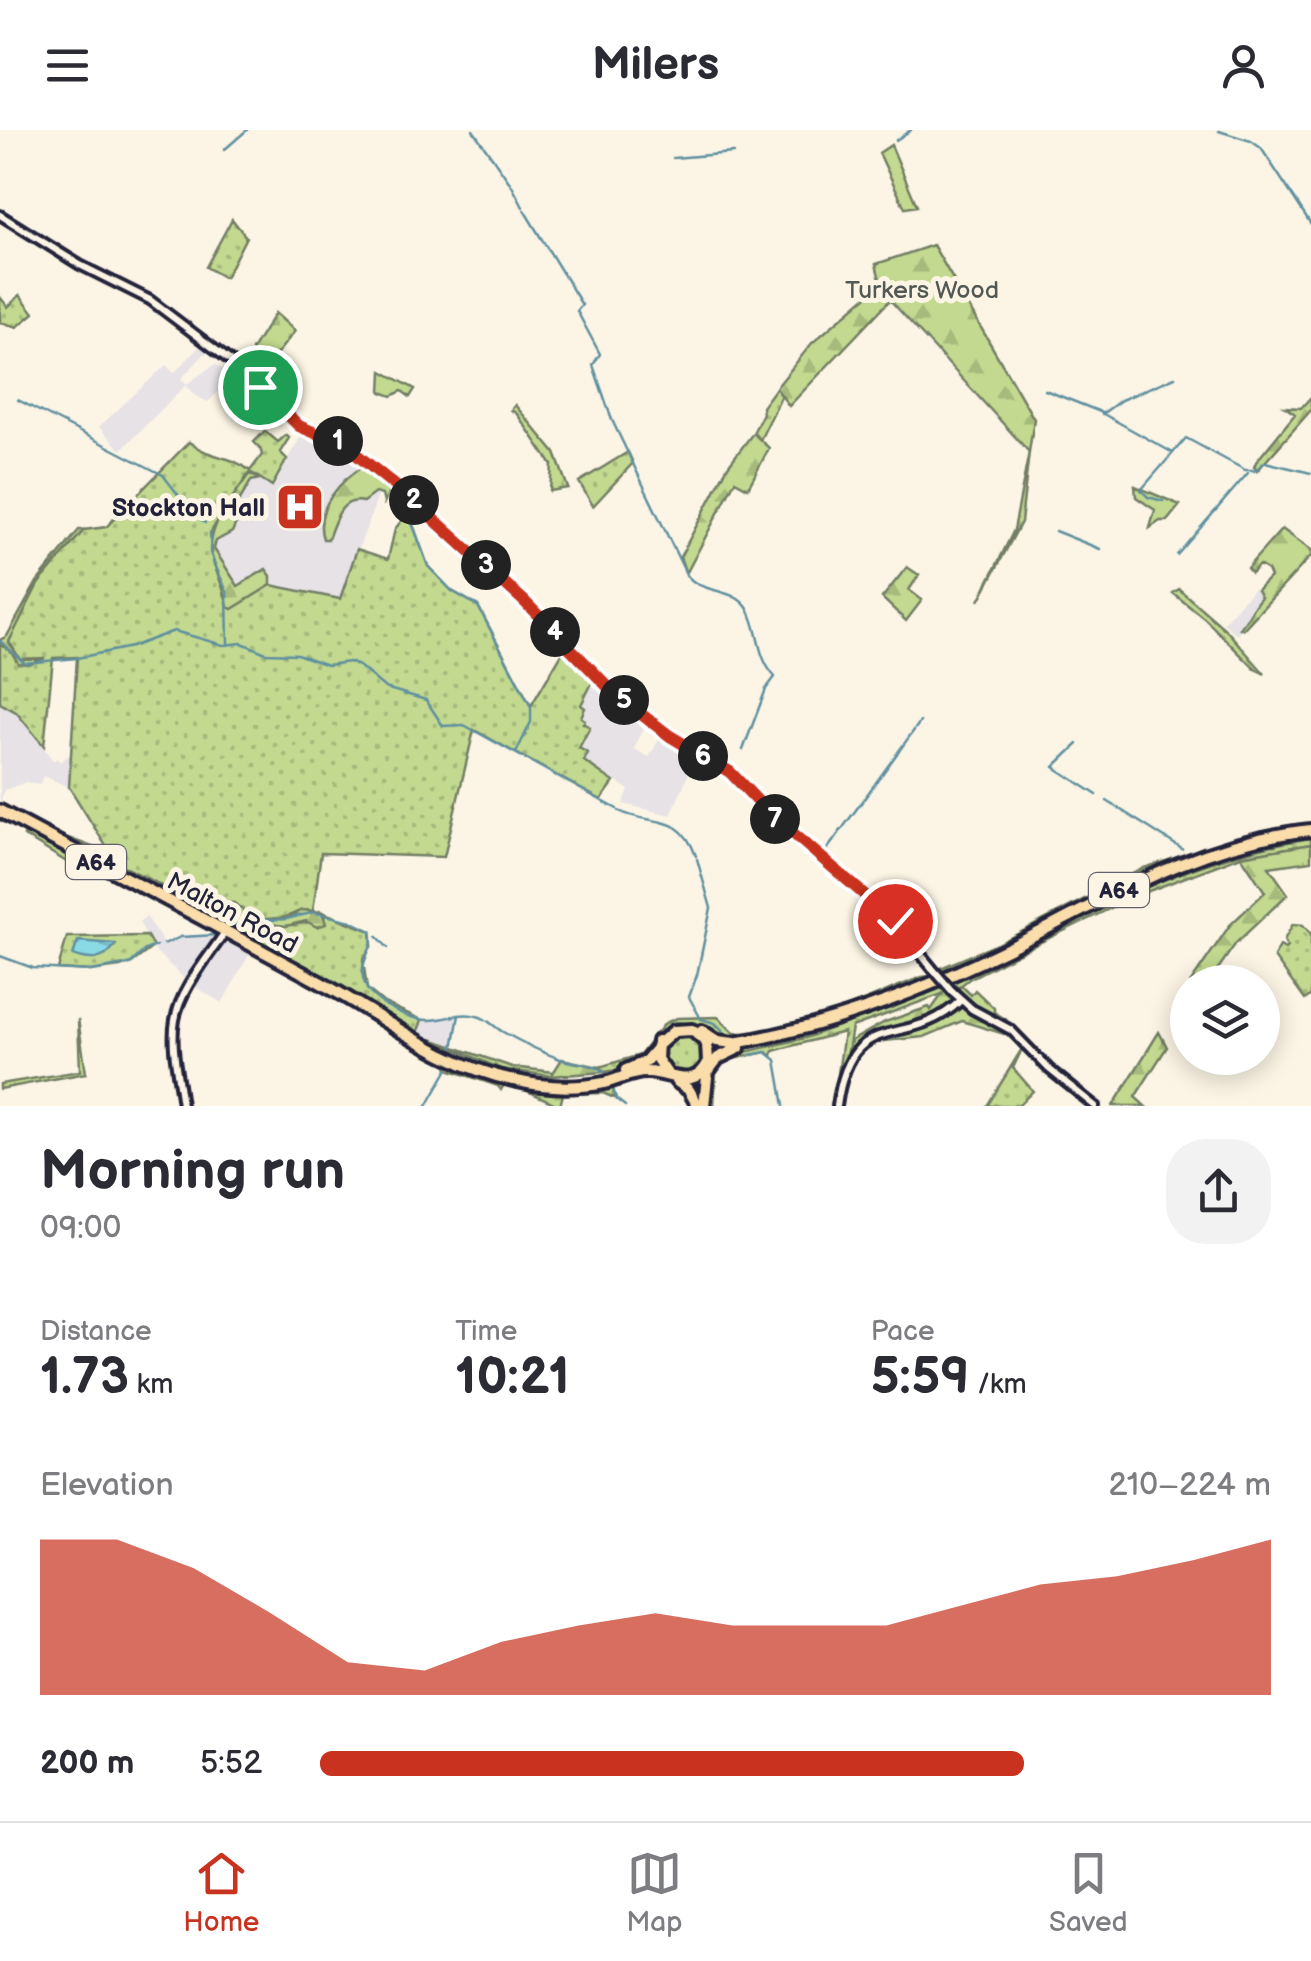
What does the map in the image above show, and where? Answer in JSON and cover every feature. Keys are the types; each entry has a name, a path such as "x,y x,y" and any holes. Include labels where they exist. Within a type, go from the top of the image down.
{"highway":[{"name":"Malton Road","path":"0,812 392,1024 512,1077"},
{"name":"A64","path":"512,1077 594,1078 640,1065 657,1048 664,1032 678,1025 688,1025 717,1041 730,1043 866,1008 952,975 1180,862 1239,844 1311,834"},
{"name":"A64","path":"708,1064 722,1050 817,1030 924,993 1182,868 1240,849 1311,834"},
{"path":"692,1030 704,1038 708,1064 700,1106 659,1063 657,1048 674,1031 692,1030"},
{"path":"673,1077 698,1075 708,1064"},
{"name":"A64","path":"512,1077 570,1086 643,1072 673,1077"},
{"path":"673,1077 692,1087 700,1106"}],"street":[{"path":"0,216 83,267 135,290 234,363 299,426 342,443 365,460 504,583 616,695 670,736 730,772 766,810 882,908 960,1000 1011,1030 1048,1070 1096,1106"},
{"path":"182,1106 175,1019 184,996 226,931"},
{"path":"837,1106 844,1071 861,1045 882,1032 935,1021 960,1000"}],"shaded area":[{"path":"203,343 210,348 181,379 187,384 215,364 233,377 208,402 195,396 186,385 121,450 99,427 166,365 174,373"},
{"name":"Stockton Hall","path":"305,430 384,480 340,599 271,585 232,609 213,560 210,533 250,472 272,485"},
{"path":"1254,588 1262,597 1249,610 1237,635 1223,623"},
{"path":"593,682 611,697 603,713 616,722 625,705 647,722 634,749 649,757 663,733 696,756 671,815 623,804 629,790 584,760 578,748 590,727 583,723 580,705"},
{"path":"0,703 16,712 53,760 57,758 60,762 72,753 69,787 43,776 39,785 26,782 4,790 0,805"},
{"path":"146,916 164,944 216,931 252,950 222,1003 190,984 154,950 139,922"},
{"path":"459,1015 453,1048 418,1031 422,1020"}],"green space":[{"path":"891,145 917,206 905,208 879,153"},
{"path":"232,219 246,237 225,278 206,267"},
{"name":"Turkers Wood","path":"933,245 1034,419 1029,452 890,300 789,406 776,388 812,343 881,284 876,264"},
{"path":"20,295 34,313 17,327 0,322 0,297 8,307"},
{"path":"275,313 295,331 272,360 260,362 251,374 248,372 256,360 252,350"},
{"path":"382,371 415,389 410,397 402,391 392,396 381,392"},
{"path":"776,388 782,395 760,440 753,433 762,407"},
{"path":"1311,397 1311,410 1257,471 1256,462 1295,414 1285,407 1301,408"},
{"path":"515,405 555,453 568,488 550,491 552,465 511,410"},
{"path":"265,431 278,442 286,435 289,438 280,452 287,459 272,486 250,472 210,533 213,560 232,608 271,585 340,599 357,549 388,559 395,529 402,520 411,519 428,566 452,591 478,606 531,706 565,648 594,679 581,705 585,708 583,723 590,727 579,748 588,753 584,761 614,782 601,800 474,730 444,857 321,853 313,911 302,910 282,919 253,920 234,903 202,892 196,912 168,897 174,892 119,864 118,870 1,808 0,805 60,835 111,854 69,787 77,657 53,658 44,746 16,712 0,703 0,644 19,663 38,659 20,659 8,642 38,584 84,530 106,527 189,442 250,471 262,455 254,442"},
{"path":"753,433 769,448 748,488 735,481 686,574 680,557 728,466"},
{"path":"628,452 633,463 593,506 579,482"},
{"path":"1029,452 1021,522 979,601 1014,530"},
{"path":"366,465 402,497 390,490 384,503 382,495 375,493 363,502 349,503 340,512 328,539 323,539 326,506 348,478"},
{"path":"249,474 259,479 251,481 235,508 238,519 232,532 216,541 214,549 238,586 266,569 271,585 232,609 213,561 212,537 221,515"},
{"path":"1135,486 1180,505 1167,521 1150,528 1155,510 1136,497"},
{"path":"1282,529 1311,550 1311,556 1240,628 1261,597 1257,590 1270,577 1259,565 1251,573 1247,568"},
{"path":"79,530 84,530 38,584 9,642 20,659 45,658 18,663 0,640 7,636 37,582"},
{"path":"907,567 919,575 909,590 922,600 906,621 882,598"},
{"path":"1179,589 1227,631 1265,674 1173,593"},
{"path":"1311,823 1311,827 1141,874 942,975 938,969 998,944 1144,868 1248,835"},
{"path":"27,829 76,855 70,864 24,836"},
{"path":"1311,838 1311,844 1241,856 1138,895 969,979 954,991 948,984 1169,878 1215,861"},
{"path":"1311,844 1311,861 1269,867 1288,894 1236,943 1221,965 1203,965 1230,925 1265,892 1241,856"},
{"path":"878,898 899,903 910,916 909,934"},
{"path":"223,902 242,908 253,920 291,917 302,910 322,912 326,924 268,924 285,959 226,927 233,917"},
{"path":"322,912 371,931 372,945 363,960 367,989 384,1003 422,1020 418,1031 285,959 267,924 304,923 325,916"},
{"path":"1293,924 1303,925 1311,934 1311,995 1305,1000 1274,957 1280,946 1287,947 1284,940"},
{"path":"147,936 153,947 132,963 91,971 58,969 67,937"},
{"path":"932,971 938,978 852,1010 810,1021 830,1014 931,976"},
{"path":"962,986 971,995 975,990 994,1012 1007,1020 985,1014 966,1001 954,991"},
{"path":"945,987 945,993 852,1027 848,1052 838,1074 844,1032 773,1051 772,1056 766,1052 723,1061 716,1074 714,1106 708,1106 709,1078 724,1057 805,1038"},
{"path":"946,989 952,1001 944,1010 926,1019 876,1032 848,1052 851,1041 885,1022 929,1007 931,1010"},
{"path":"327,991 413,1040 510,1083 505,1083 501,1090 448,1069 447,1064"},
{"path":"959,1007 1005,1030 1004,1034 962,1021 924,1037 874,1042 932,1025"},
{"path":"718,1017 734,1033 780,1028 730,1041 700,1025 676,1022 658,1035 632,1064 604,1072 599,1067 640,1055 665,1023 677,1018"},
{"path":"78,1019 86,1073 0,1089 0,1084 80,1071"},
{"path":"1159,1032 1167,1047 1135,1097 1145,1106 1113,1106"},
{"path":"683,1033 698,1039 704,1054 698,1069 683,1075 668,1069 662,1054 668,1039"},
{"path":"431,1039 512,1067 554,1072 551,1076 501,1069"},
{"path":"1023,1047 1013,1068 1033,1091 1018,1106 987,1106"},
{"path":"562,1059 599,1067 604,1072 551,1076"},
{"path":"611,1084 616,1099 603,1093 563,1094 560,1106 517,1086"}],"water":[{"path":"78,941 116,944 102,957 86,959 73,955"}],"waterway":[{"path":"224,150 247,130"},
{"path":"473,130 523,207"},
{"path":"896,140 911,130"},
{"path":"1219,131 1261,148 1311,224"},
{"path":"673,158 733,153"},
{"path":"524,210 582,305 577,311 600,354 593,365 612,420 686,574 692,581 742,602 752,617 764,661 775,677 766,689 743,750"},
{"path":"1102,414 1121,400 1175,377"},
{"path":"1045,390 1098,411 1173,453"},
{"path":"18,400 163,475 205,523"},
{"path":"1163,501 1148,497 1141,490 1186,438 1245,470 1252,470"},
{"path":"1254,471 1265,462 1311,473"},
{"path":"1177,555 1248,473"},
{"path":"411,519 428,566 452,591 478,606 531,707 531,722 516,753"},
{"path":"1055,531 1100,549"},
{"path":"211,532 210,553 227,592 228,645"},
{"path":"0,641 25,663 131,647 174,631 223,645 242,643 266,653 297,654 327,665 349,662 385,688 426,700 443,726 464,725 617,809"},
{"path":"826,851 920,722"},
{"path":"1078,744 1054,767 1097,795"},
{"path":"1107,801 1182,849"},
{"path":"619,811 673,826 682,832 696,856"},
{"path":"697,859 711,908 689,997 701,1019 715,1023 729,1037"},
{"path":"313,912 351,921 371,931 364,981 373,996 388,1006 423,1020 481,1017 538,1050 604,1072"},
{"path":"230,927 311,913"},
{"path":"170,942 180,937 217,935"},
{"path":"377,936 388,948"},
{"path":"164,944 168,942"},
{"path":"217,953 223,942"},
{"path":"0,956 33,968 91,971 130,964 156,946"},
{"path":"201,977 213,957"},
{"path":"453,1048 459,1015"},
{"path":"750,1055 766,1052 776,1060 784,1106"},
{"path":"179,1063 182,1085"},
{"path":"427,1106 448,1069"},
{"path":"613,1088 616,1099 625,1106"}],"place":[{"name":"Stockton Hall","path":"300,507"}],"route":[{"path":"260,387 299,426 346,446 414,501 524,601 616,695 670,736 730,772 766,810 895,921"}]}
